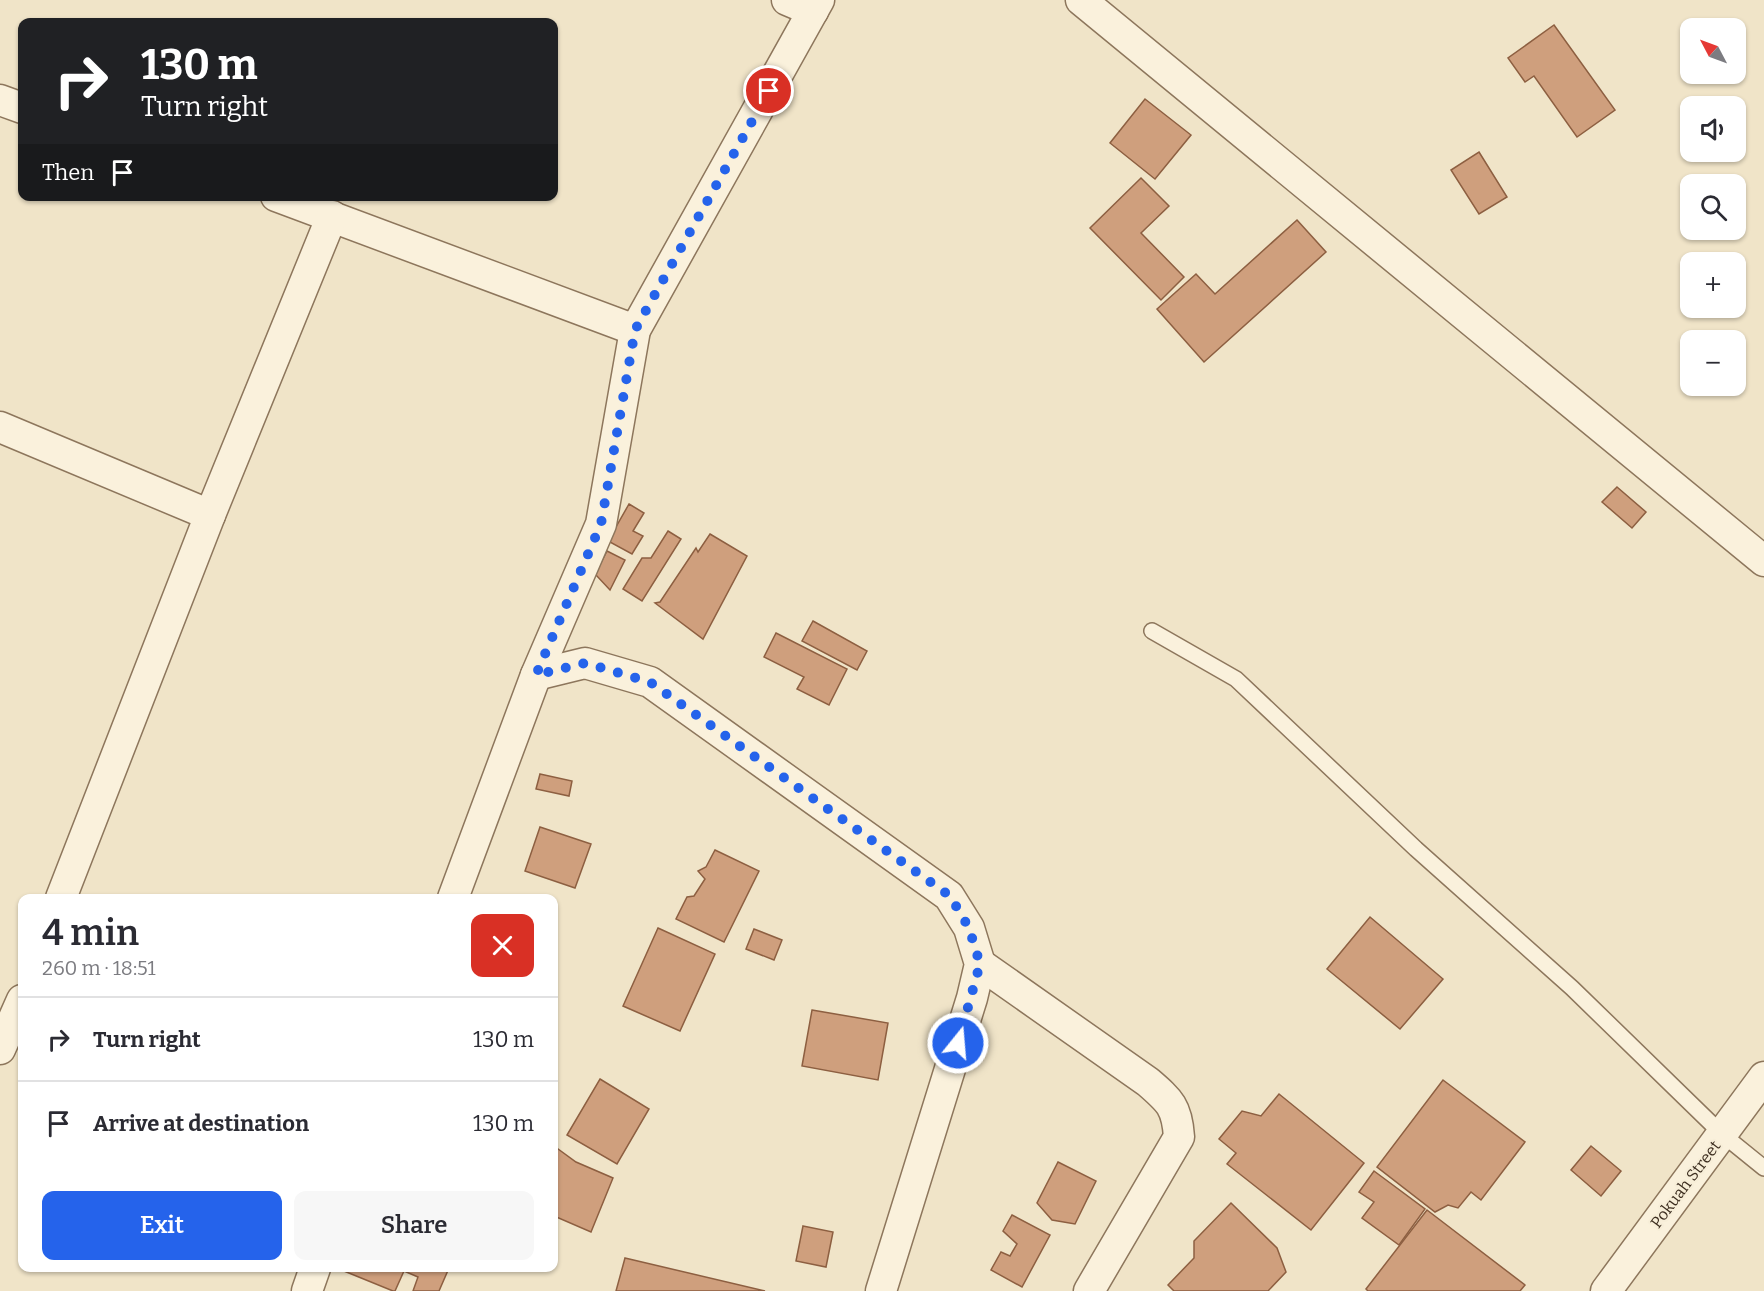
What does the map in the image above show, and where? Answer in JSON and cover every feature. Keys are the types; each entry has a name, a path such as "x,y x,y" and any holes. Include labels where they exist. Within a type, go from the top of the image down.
{"street":[{"path":"1082,0 1764,561"},
{"path":"454,894 536,675 601,524 635,330 807,4"},
{"path":"0,100 18,107"},
{"path":"290,201 635,330"},
{"path":"64,894 210,515 332,216"},
{"path":"0,428 210,515"},
{"path":"536,675 585,663 650,682 950,896 969,928 980,964 972,998 881,1291"},
{"path":"980,964 1148,1082 1170,1100 1178,1118 1179,1137 1089,1291"},
{"path":"0,1049 18,1008"},
{"name":"Pokuah Street","path":"1605,1291 1764,1077"},
{"path":"307,1291 314,1272"}],"lane":[{"path":"1152,631 1236,680 1416,849 1572,988 1722,1134 1764,1168"}],"building":[{"path":"1554,25 1615,110 1577,137 1534,76 1525,82 1508,58"},
{"path":"1145,99 1191,135 1155,179 1110,143"},
{"path":"1479,152 1507,197 1479,214 1451,170"},
{"path":"1141,178 1169,206 1141,233 1184,277 1161,300 1090,228"},
{"path":"1297,220 1326,252 1204,362 1157,309 1196,274 1215,294"},
{"path":"1617,487 1646,512 1632,528 1602,502"},
{"path":"629,504 644,513 633,531 643,536 632,554 608,541"},
{"path":"668,531 681,539 642,601 623,589 642,558 651,558"},
{"path":"710,534 747,556 703,639 655,603 660,602 696,548 698,552"},
{"path":"607,551 625,560 610,590 595,574"},
{"path":"813,621 867,651 857,670 802,641"},
{"path":"776,633 847,669 829,705 797,689 804,677 764,657"},
{"path":"540,774 572,781 569,796 536,789"},
{"path":"540,827 591,844 575,888 525,871"},
{"path":"715,850 759,871 724,942 676,919 687,897 694,896 705,879 698,871 706,867"},
{"path":"1370,917 1443,979 1400,1029 1327,969"},
{"path":"658,928 715,954 680,1031 623,1006"},
{"path":"754,929 782,940 774,960 746,949"},
{"path":"812,1010 888,1023 878,1080 802,1066"},
{"path":"600,1079 649,1109 617,1164 567,1135"},
{"path":"1443,1080 1525,1142 1481,1200 1471,1192 1458,1208 1448,1205 1435,1212 1377,1167"},
{"path":"1279,1094 1364,1163 1311,1230 1227,1164 1236,1153 1219,1139 1242,1111 1261,1116"},
{"path":"1591,1146 1621,1171 1601,1196 1571,1170"},
{"path":"558,1149 576,1162 613,1178 591,1232 558,1218"},
{"path":"1058,1162 1096,1181 1075,1224 1052,1220 1037,1203"},
{"path":"1374,1171 1425,1209 1399,1245 1362,1218 1374,1202 1359,1192"},
{"path":"1231,1203 1277,1248 1286,1272 1268,1291 1174,1291 1168,1285 1194,1258 1194,1241"},
{"path":"1427,1210 1525,1285 1520,1291 1368,1291 1366,1289"},
{"path":"1012,1215 1050,1235 1022,1287 991,1270 1001,1252 1010,1256 1017,1244 1003,1231"},
{"path":"803,1226 833,1232 826,1267 796,1261"},
{"path":"625,1258 765,1291 616,1291"},
{"path":"346,1272 404,1272 393,1291"},
{"path":"406,1272 447,1272 439,1291 413,1291 418,1277"}],"route":[{"path":"769,91 635,330 601,524 536,675 585,663 650,682 950,896 969,928 980,964 958,1043"}]}
